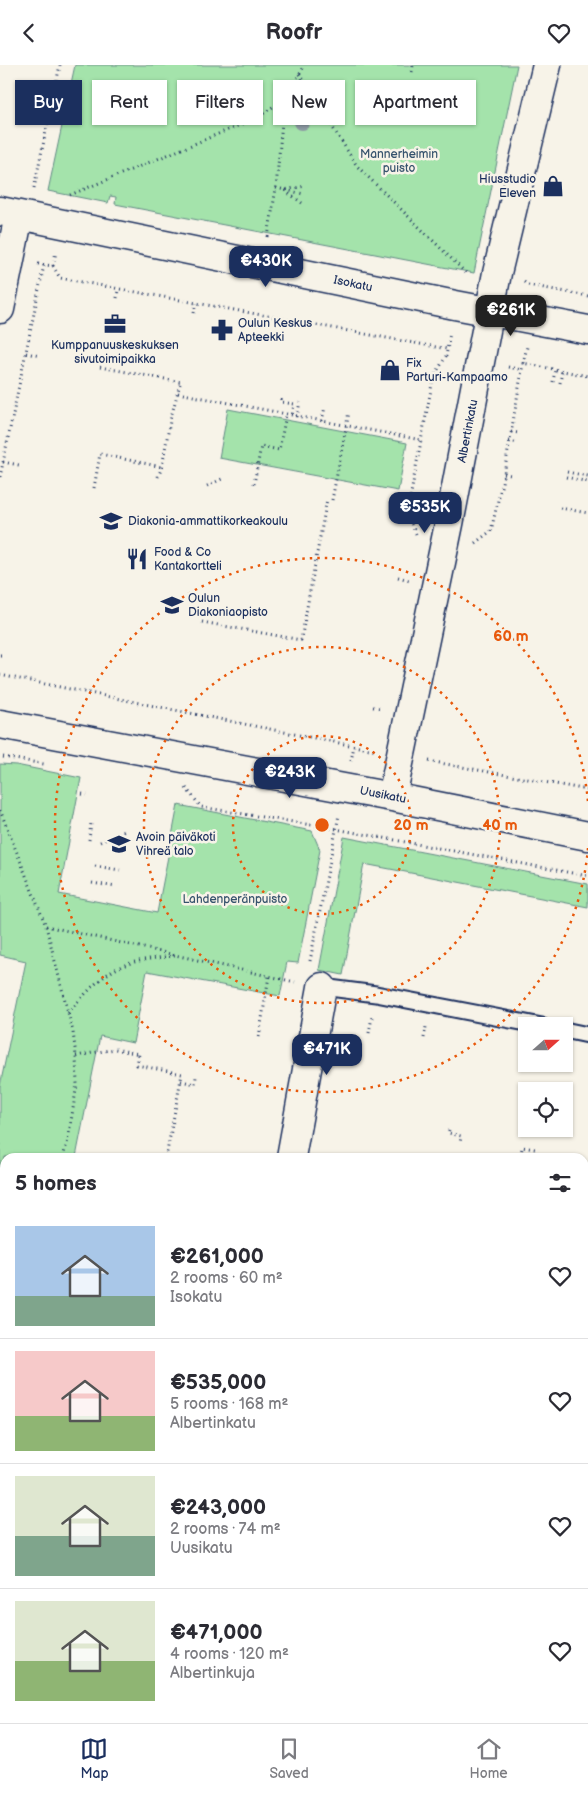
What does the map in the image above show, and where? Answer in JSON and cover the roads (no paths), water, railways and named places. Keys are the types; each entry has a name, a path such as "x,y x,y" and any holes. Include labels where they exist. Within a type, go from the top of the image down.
{"main road":[{"name":"Albertinkatu","path":"392,797 481,361 497,273 546,65"},
{"name":"Isokatu","path":"9,213 455,305 588,330"},
{"path":"0,309 10,258 9,213"},
{"name":"Uusikatu","path":"0,724 392,797 588,836"},
{"path":"292,1153 314,986"}],"lane":[{"path":"314,986 376,994 518,1021"},
{"path":"573,1032 588,1035"}],"place":[{"name":"Hiusstudio Eleven","path":"553,186"},
{"name":"Kumppanuuskeskuksen sivutoimipaikka","path":"115,324"},
{"name":"Oulun Keskus Apteekki","path":"222,330"},
{"name":"Fix Parturi-Kampaamo","path":"390,370"},
{"name":"Diakonia-ammattikorkeakoulu","path":"111,521"},
{"name":"Food & Co Kantakortteli","path":"137,559"},
{"name":"Oulun Diakoniaopisto","path":"172,605"},
{"name":"Avoin päiväkoti Vihreä talo","path":"119,844"}],"park label":[{"name":"Mannerheimin puisto","path":"399,161"},
{"name":"Lahdenperänpuisto","path":"235,899"}]}
